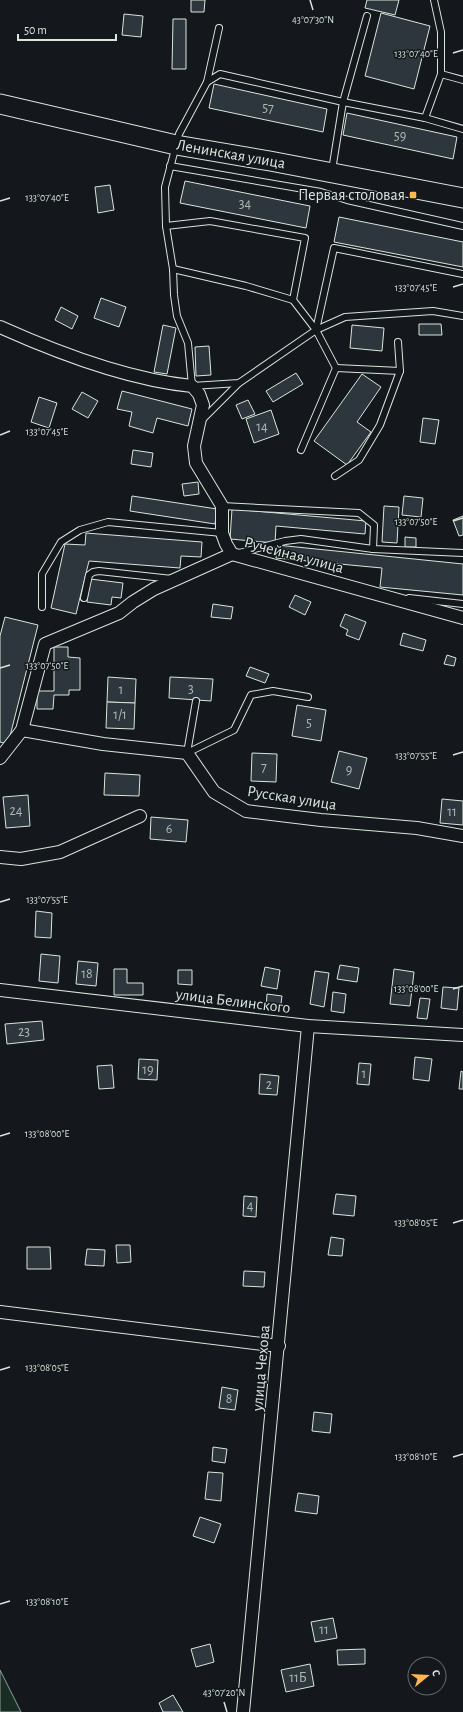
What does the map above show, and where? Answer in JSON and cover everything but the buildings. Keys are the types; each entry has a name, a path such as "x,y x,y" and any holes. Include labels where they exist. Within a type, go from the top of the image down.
{"main road":[{"name":"Ленинская улица","path":"0,104 176,145 270,161 463,198"}],"street":[{"path":"0,328 28,340 120,372 175,384 192,386 199,394 203,405 194,446 196,463 222,506"},
{"name":"Ручейная улица","path":"222,506 222,533 232,554 463,618"},
{"path":"0,758 22,730 45,644 119,613 133,602 174,579 232,554"},
{"path":"22,730 103,744 187,753"},
{"name":"Русская улица","path":"187,753 214,792 246,811 321,820 417,828 463,836"},
{"path":"0,856 21,859 60,852 140,816"},
{"name":"улица Белинского","path":"0,990 308,1026 463,1035"},
{"name":"улица Чехова","path":"243,1712 279,1346 308,1026"},
{"path":"0,1312 279,1346"}],"lane":[{"path":"425,118 441,74 441,32 434,0"},
{"path":"333,164 343,102 367,16"},
{"path":"219,28 207,82 179,134 170,166 165,187 166,226 173,269 174,295 177,316 188,343 192,386 239,383"},
{"path":"207,82 220,74 343,102 425,118 463,129"},
{"path":"441,74 463,80"},
{"path":"170,166 321,192 347,200 463,225"},
{"path":"166,226 210,220 305,238 293,300"},
{"path":"316,330 334,248 463,274"},
{"path":"173,269 246,286 293,300 316,330 336,368"},
{"path":"200,422 239,383 316,330 345,317 433,311 463,316"},
{"path":"335,476 358,460 380,425 400,371 398,342"},
{"path":"336,368 400,371"},
{"path":"301,450 336,368"},
{"path":"222,506 359,513 374,525 373,549"},
{"path":"42,607 42,574 61,542 80,530 108,522 222,533"},
{"path":"232,554 250,551 285,541 301,539 373,549 463,553"},
{"path":"84,598 89,575 93,572 99,571 174,579"},
{"path":"408,598 463,604"},
{"path":"187,753 234,730 251,695 273,691 308,698"},
{"path":"187,753 196,701"}],"green space":[{"path":"0,1670 21,1712 0,1712"}],"place":[{"name":"Первая столовая","path":"413,195"}]}
